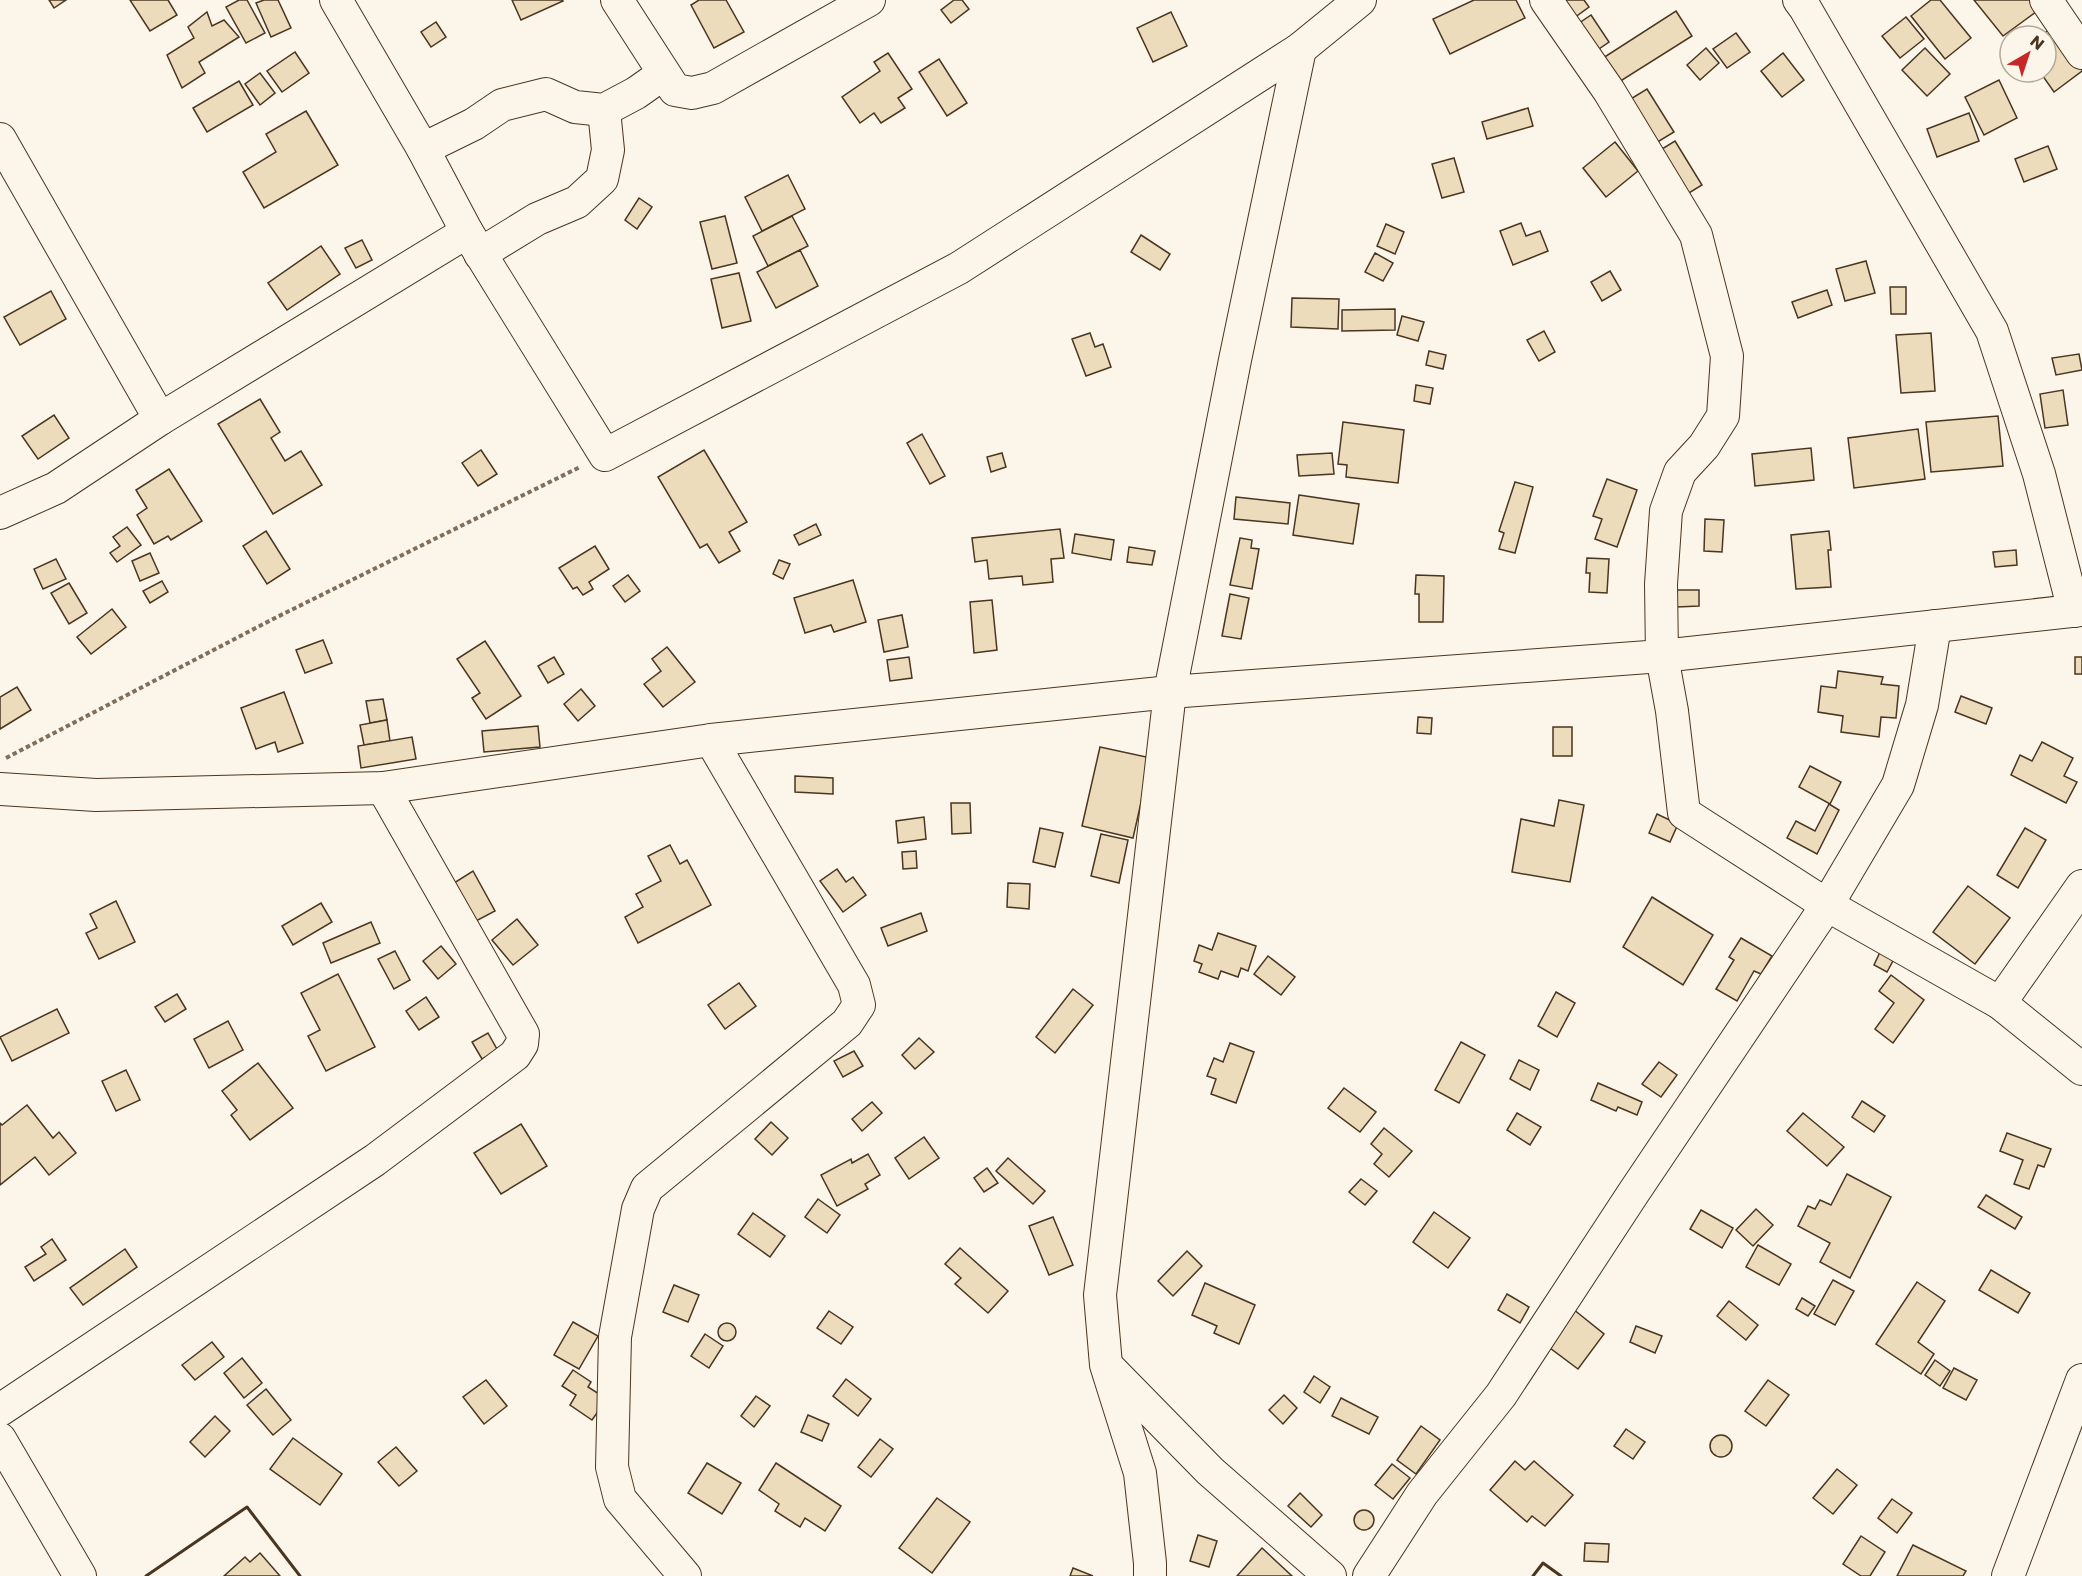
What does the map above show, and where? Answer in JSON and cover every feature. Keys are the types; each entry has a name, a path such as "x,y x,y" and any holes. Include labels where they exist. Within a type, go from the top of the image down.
{"street":[{"path":"336,0 423,148 473,243 604,455 959,268 1300,49 1360,0"},
{"path":"617,0 675,90 692,93 712,88 869,0"},
{"path":"1546,0 1609,91 1696,235 1727,356 1723,416 1704,446 1680,472 1666,511 1661,584 1662,656 1672,711 1684,813 1827,905 2001,1003 2082,1069"},
{"path":"2046,0 2082,53"},
{"path":"0,789 96,795 383,788 711,740 1170,692 1662,656 2078,610 2039,474 1992,331 1809,2"},
{"path":"1150,1576 1140,1473 1106,1365 1100,1295 1170,692 1235,360 1300,49"},
{"path":"423,148 474,124 502,105 546,94 575,107 604,110 636,93 663,74"},
{"path":"0,513 56,488 160,419 473,243 577,202 602,179 608,150 604,110"},
{"path":"0,139 160,419"},
{"path":"1369,1576 1422,1494 1501,1395 1827,905 1898,785 1922,705 1935,626"},
{"path":"685,1576 620,1499 612,1467 615,1337 638,1209 647,1188 846,1023 859,1005 854,986 711,740"},
{"path":"0,1410 375,1160 515,1055 522,1044 523,1034 383,788"},
{"path":"2001,1003 2082,886"},
{"path":"1106,1365 1210,1471 1330,1576"},
{"path":"2008,1576 2082,1380"},
{"path":"0,1439 80,1576"}],"path":[{"path":"0,761 275,618 604,455"}],"building":[{"path":"49,0 66,0 54,8"},
{"path":"130,0 168,0 177,15 150,31"},
{"path":"239,0 247,0 265,33 246,43 226,7"},
{"path":"264,0 278,0 291,28 271,37 256,3"},
{"path":"512,0 562,0 563,1 521,20"},
{"path":"699,0 726,0 744,32 714,48 691,5"},
{"path":"954,0 962,0 969,9 951,23 941,10"},
{"path":"1474,0 1516,0 1525,18 1450,54 1433,19"},
{"path":"1562,0 1584,0 1589,7 1574,18"},
{"path":"1931,0 1940,0 1971,38 1945,59 1911,16"},
{"path":"1974,0 2033,0 2040,9 2019,24 1998,24 1998,30"},
{"path":"1676,11 1692,36 1619,82 1603,58"},
{"path":"207,12 212,26 224,20 239,37 199,62 205,73 182,88 167,55 194,38 188,27"},
{"path":"1171,12 1187,46 1153,62 1137,28"},
{"path":"1591,15 1609,42 1593,53 1575,26"},
{"path":"1906,17 1924,39 1900,58 1882,36"},
{"path":"436,22 446,37 431,47 421,32"},
{"path":"1736,33 1750,52 1727,68 1713,49"},
{"path":"2058,36 2082,67 2082,71 2054,92 2048,84 2058,84"},
{"path":"1706,48 1719,63 1700,80 1687,65"},
{"path":"1925,48 1950,74 1927,96 1902,70"},
{"path":"295,52 309,73 282,92 267,71"},
{"path":"888,53 912,89 898,98 905,108 881,123 874,113 860,123 842,97 880,71 874,62"},
{"path":"1783,53 1804,80 1782,97 1761,71"},
{"path":"939,59 967,103 947,116 919,72"},
{"path":"260,73 275,93 260,105 245,84"},
{"path":"1998,80 2017,118 1984,135 1965,97"},
{"path":"239,81 253,105 207,132 193,108"},
{"path":"1647,89 1674,132 1651,146 1624,103"},
{"path":"1528,108 1533,126 1487,139 1482,122"},
{"path":"306,111 338,165 264,208 243,172 276,152 266,134"},
{"path":"1969,113 1979,141 1937,157 1927,129"},
{"path":"1675,141 1702,185 1684,196 1657,152"},
{"path":"1615,142 1638,171 1606,197 1583,168"},
{"path":"2048,146 2057,169 2024,182 2015,159"},
{"path":"1454,158 1464,192 1442,198 1432,164"},
{"path":"788,175 805,209 762,231 745,197"},
{"path":"639,198 652,207 637,229 625,220"},
{"path":"725,216 737,263 712,269 700,222"},
{"path":"792,216 808,246 768,266 753,236"},
{"path":"1521,223 1526,236 1540,231 1548,251 1513,265 1500,231"},
{"path":"1386,224 1404,232 1395,254 1377,246"},
{"path":"1141,235 1170,254 1160,270 1131,252"},
{"path":"362,240 372,260 356,268 345,248"},
{"path":"321,246 340,274 287,310 268,283"},
{"path":"800,250 818,286 776,308 757,272"},
{"path":"1375,253 1393,263 1383,281 1365,272"},
{"path":"1866,261 1875,293 1845,301 1836,269"},
{"path":"1610,271 1621,290 1602,301 1591,282"},
{"path":"739,273 751,321 722,328 711,279"},
{"path":"1890,287 1906,287 1906,314 1891,314"},
{"path":"1827,290 1832,305 1798,318 1792,302"},
{"path":"51,291 66,319 20,345 4,317"},
{"path":"1292,298 1339,299 1338,329 1291,327"},
{"path":"1395,309 1395,330 1342,331 1342,310"},
{"path":"1402,316 1424,322 1418,341 1397,335"},
{"path":"1544,331 1555,352 1539,361 1527,340"},
{"path":"1090,333 1095,347 1103,344 1111,367 1086,376 1072,339"},
{"path":"1931,333 1935,391 1901,393 1896,335"},
{"path":"1429,351 1446,355 1443,369 1426,365"},
{"path":"2079,354 2082,370 2056,375 2052,358"},
{"path":"1416,385 1433,388 1430,404 1414,401"},
{"path":"2063,390 2068,425 2045,428 2040,394"},
{"path":"260,399 280,432 271,438 285,461 301,451 322,485 273,514 218,424"},
{"path":"54,415 69,438 38,459 22,436"},
{"path":"1998,416 2003,466 1931,472 1926,422"},
{"path":"1343,422 1404,430 1398,483 1346,477 1347,465 1338,464"},
{"path":"1918,429 1925,479 1854,488 1848,438"},
{"path":"922,434 945,476 930,484 907,443"},
{"path":"1811,448 1814,480 1755,486 1752,454"},
{"path":"481,450 497,474 478,486 462,463"},
{"path":"704,450 747,522 729,532 740,551 719,563 707,544 700,548 658,477"},
{"path":"1002,453 1006,467 991,472 987,457"},
{"path":"1332,453 1334,474 1299,476 1297,455"},
{"path":"169,469 202,521 171,540 168,536 154,544 137,515 147,508 136,490"},
{"path":"1607,479 1637,490 1617,547 1595,539 1602,519 1593,516"},
{"path":"1515,482 1533,487 1515,553 1499,549 1504,533 1499,531"},
{"path":"1299,495 1359,504 1353,544 1293,535"},
{"path":"1236,497 1290,503 1288,524 1234,519"},
{"path":"1705,519 1724,520 1722,552 1704,551"},
{"path":"816,524 821,535 799,545 794,535"},
{"path":"127,527 141,545 117,562 110,553 120,546 113,537"},
{"path":"1060,529 1064,558 1051,559 1053,582 1023,585 1022,576 989,579 987,560 975,562 972,538"},
{"path":"266,531 290,569 267,584 243,546"},
{"path":"1829,531 1831,587 1796,589 1791,535"},
{"path":"1075,534 1114,540 1111,560 1072,553"},
{"path":"1240,538 1252,540 1251,548 1259,549 1252,589 1230,585"},
{"path":"595,546 609,569 589,582 593,589 583,595 577,587 573,589 559,568"},
{"path":"1129,547 1155,551 1152,565 1127,562"},
{"path":"2016,550 2017,565 1995,567 1993,552"},
{"path":"150,553 159,573 140,581 132,561"},
{"path":"1587,558 1609,559 1607,593 1589,592 1590,573 1586,573"},
{"path":"56,559 66,579 43,589 34,569"},
{"path":"779,560 790,564 783,579 773,574"},
{"path":"628,575 640,591 625,602 613,586"},
{"path":"1416,575 1444,576 1443,622 1419,622 1419,594 1415,594"},
{"path":"853,580 866,622 834,632 831,625 805,633 794,598"},
{"path":"162,581 168,592 150,603 143,591"},
{"path":"69,583 87,613 69,624 51,593"},
{"path":"1677,590 1699,590 1699,606 1677,607"},
{"path":"1230,594 1249,598 1241,639 1222,636"},
{"path":"992,600 997,650 974,653 970,602"},
{"path":"112,609 126,627 91,654 77,637"},
{"path":"902,615 908,647 884,652 878,620"},
{"path":"323,640 332,663 305,673 296,650"},
{"path":"485,641 521,696 486,719 472,698 480,693 457,659"},
{"path":"667,647 695,682 663,707 644,684 661,671 652,659"},
{"path":"554,657 564,674 548,683 538,666"},
{"path":"909,657 912,678 890,681 887,660"},
{"path":"2075,657 2082,657 2082,674 2075,674"},
{"path":"1838,671 1883,677 1881,684 1899,686 1896,718 1881,717 1879,737 1841,732 1843,716 1818,712 1821,686 1836,688"},
{"path":"17,687 31,710 0,729 0,697"},
{"path":"581,689 595,706 578,721 564,704"},
{"path":"284,692 303,743 278,752 275,742 256,749 241,708"},
{"path":"1961,696 1992,708 1986,724 1955,712"},
{"path":"383,699 387,720 370,723 366,701"},
{"path":"1418,717 1432,718 1431,734 1417,733"},
{"path":"387,720 390,741 364,745 360,725"},
{"path":"538,726 540,747 484,752 482,731"},
{"path":"1553,727 1572,727 1572,756 1553,756"},
{"path":"412,737 416,759 361,768 358,746"},
{"path":"2042,742 2073,758 2064,776 2077,782 2066,803 2011,775 2020,755 2032,761"},
{"path":"1100,747 1151,758 1133,838 1082,826"},
{"path":"1810,766 1841,782 1830,804 1799,787"},
{"path":"795,776 833,778 833,794 795,792"},
{"path":"1559,800 1584,805 1570,882 1512,872 1521,819 1554,826"},
{"path":"951,803 970,803 971,833 952,834"},
{"path":"1829,804 1839,810 1817,854 1787,838 1796,821 1815,831"},
{"path":"1657,814 1678,824 1670,842 1649,833"},
{"path":"924,817 926,839 898,843 896,821"},
{"path":"1040,828 1063,833 1055,867 1033,862"},
{"path":"2025,828 2046,840 2018,888 1997,875"},
{"path":"1101,834 1128,840 1119,883 1091,876"},
{"path":"670,845 680,864 687,860 711,905 638,943 625,917 643,907 636,894 661,881 648,856"},
{"path":"916,851 917,868 903,869 902,852"},
{"path":"837,869 846,882 853,877 866,895 843,912 820,881"},
{"path":"473,871 495,911 476,921 454,883"},
{"path":"1008,883 1030,884 1029,909 1007,907"},
{"path":"1968,886 2010,918 1975,964 1933,932"},
{"path":"1652,897 1713,935 1683,985 1623,947"},
{"path":"116,901 135,942 99,959 86,933 97,928 90,914"},
{"path":"321,903 332,922 293,945 282,926"},
{"path":"921,913 927,931 888,946 881,928"},
{"path":"517,919 538,945 513,965 492,940"},
{"path":"371,922 380,943 331,963 323,943"},
{"path":"1218,933 1256,946 1248,971 1241,968 1238,977 1221,971 1218,979 1199,972 1202,964 1194,961 1199,945 1212,950"},
{"path":"1741,938 1772,956 1761,974 1754,971 1737,1001 1716,989 1734,960 1729,957"},
{"path":"441,946 456,964 438,979 423,961"},
{"path":"1881,950 1895,957 1887,972 1874,965"},
{"path":"395,951 410,980 394,989 378,959"},
{"path":"1268,956 1295,977 1281,995 1254,974"},
{"path":"338,974 375,1047 326,1071 308,1036 320,1030 301,993"},
{"path":"1891,975 1924,1000 1893,1043 1875,1029 1894,1003 1879,991"},
{"path":"739,983 756,1006 725,1029 708,1005"},
{"path":"1073,989 1093,1005 1055,1053 1036,1037"},
{"path":"1556,992 1575,1003 1557,1037 1538,1026"},
{"path":"177,994 186,1009 165,1022 155,1007"},
{"path":"426,997 439,1017 419,1030 406,1011"},
{"path":"57,1009 69,1033 12,1061 0,1037"},
{"path":"228,1021 243,1050 209,1068 194,1039"},
{"path":"488,1033 498,1051 482,1059 472,1042"},
{"path":"919,1038 934,1052 915,1069 902,1055"},
{"path":"1461,1042 1485,1055 1459,1103 1435,1090"},
{"path":"1230,1043 1254,1052 1236,1103 1211,1094 1216,1079 1207,1076 1214,1058 1223,1062"},
{"path":"854,1051 863,1066 843,1077 834,1061"},
{"path":"1519,1060 1539,1070 1530,1090 1510,1079"},
{"path":"1659,1062 1677,1075 1661,1097 1642,1084"},
{"path":"258,1063 293,1108 250,1140 231,1115 237,1110 222,1091"},
{"path":"126,1070 140,1100 116,1111 102,1081"},
{"path":"1598,1083 1642,1102 1637,1115 1618,1107 1616,1111 1591,1100"},
{"path":"1344,1088 1376,1112 1360,1132 1328,1108"},
{"path":"1862,1101 1885,1116 1874,1132 1852,1117"},
{"path":"872,1102 882,1113 862,1131 852,1119"},
{"path":"27,1105 53,1138 59,1132 76,1153 49,1175 35,1157 0,1185 0,1123 2,1125"},
{"path":"1517,1113 1541,1127 1530,1145 1507,1130"},
{"path":"1803,1113 1844,1147 1827,1166 1787,1131"},
{"path":"771,1122 788,1138 772,1155 755,1139"},
{"path":"521,1124 547,1166 501,1194 474,1153"},
{"path":"1384,1128 1412,1151 1389,1177 1374,1164 1382,1154 1371,1144"},
{"path":"2007,1133 2051,1149 2044,1167 2038,1165 2029,1189 2014,1184 2023,1160 2000,1151"},
{"path":"924,1137 939,1158 909,1179 895,1158"},
{"path":"868,1154 880,1175 865,1184 868,1189 837,1206 821,1175 851,1159 852,1163"},
{"path":"1008,1158 1045,1191 1033,1204 996,1171"},
{"path":"987,1168 998,1183 984,1192 974,1178"},
{"path":"1847,1174 1891,1197 1850,1278 1820,1262 1830,1243 1798,1226 1808,1206 1815,1209 1820,1200 1831,1205"},
{"path":"1361,1179 1377,1191 1365,1205 1349,1192"},
{"path":"1986,1195 2022,1217 2015,1229 1978,1207"},
{"path":"818,1199 840,1215 827,1233 805,1217"},
{"path":"1756,1209 1773,1225 1753,1246 1736,1230"},
{"path":"1701,1210 1733,1228 1722,1248 1690,1229"},
{"path":"1434,1212 1470,1238 1448,1268 1413,1242"},
{"path":"753,1213 785,1236 770,1257 738,1234"},
{"path":"1053,1217 1073,1265 1049,1275 1029,1226"},
{"path":"52,1239 66,1260 34,1281 25,1267 46,1254 41,1247"},
{"path":"1758,1245 1791,1264 1779,1285 1746,1267"},
{"path":"960,1248 1008,1291 988,1313 955,1284 961,1278 945,1264"},
{"path":"125,1249 137,1267 83,1305 70,1288"},
{"path":"1187,1251 1202,1266 1173,1296 1158,1281"},
{"path":"1991,1270 2030,1293 2018,1313 1979,1290"},
{"path":"1833,1280 1854,1291 1835,1325 1814,1314"},
{"path":"1917,1282 1945,1301 1918,1342 1934,1354 1921,1374 1876,1344"},
{"path":"1205,1283 1255,1305 1239,1344 1214,1333 1217,1326 1192,1315"},
{"path":"674,1285 699,1295 688,1322 663,1312"},
{"path":"1507,1294 1529,1307 1520,1323 1498,1310"},
{"path":"1802,1298 1815,1306 1808,1316 1796,1309"},
{"path":"1729,1301 1758,1325 1746,1340 1717,1316"},
{"path":"1573,1309 1604,1334 1578,1369 1546,1345"},
{"path":"829,1311 853,1327 841,1344 817,1328"},
{"path":"573,1322 598,1336 579,1369 554,1355"},
{"path":"727,1323 733,1326 736,1332 733,1338 727,1341 721,1338 718,1332 721,1326"},
{"path":"1636,1326 1662,1336 1655,1353 1630,1342"},
{"path":"705,1334 723,1346 709,1368 691,1356"},
{"path":"212,1342 224,1357 195,1380 182,1365"},
{"path":"242,1358 262,1383 244,1398 224,1373"},
{"path":"1935,1360 1950,1371 1940,1386 1925,1375"},
{"path":"1954,1368 1977,1380 1966,1400 1943,1388"},
{"path":"573,1370 591,1382 588,1387 607,1399 592,1420 570,1405 576,1395 562,1386"},
{"path":"1314,1376 1330,1387 1320,1403 1304,1392"},
{"path":"846,1379 871,1399 858,1416 833,1396"},
{"path":"486,1380 507,1406 484,1424 463,1397"},
{"path":"1768,1380 1789,1395 1766,1426 1745,1411"},
{"path":"266,1389 291,1420 273,1435 247,1405"},
{"path":"1284,1395 1297,1408 1283,1424 1269,1410"},
{"path":"756,1396 770,1406 754,1427 741,1416"},
{"path":"1341,1398 1378,1417 1369,1434 1332,1416"},
{"path":"808,1415 829,1424 822,1441 801,1432"},
{"path":"215,1416 230,1431 205,1457 190,1442"},
{"path":"1421,1426 1440,1440 1416,1474 1397,1460"},
{"path":"1626,1429 1645,1442 1633,1459 1614,1446"},
{"path":"1721,1435 1729,1438 1732,1446 1729,1454 1721,1457 1713,1454 1710,1446 1713,1438"},
{"path":"293,1438 342,1474 320,1505 270,1469"},
{"path":"880,1439 893,1449 871,1477 858,1467"},
{"path":"396,1447 417,1471 399,1486 378,1462"},
{"path":"1515,1461 1525,1470 1534,1461 1573,1495 1545,1526 1532,1516 1527,1522 1490,1490"},
{"path":"707,1463 741,1483 722,1514 688,1493"},
{"path":"776,1463 841,1506 825,1531 805,1518 800,1527 775,1511 779,1504 759,1490"},
{"path":"1392,1464 1410,1478 1393,1499 1375,1485"},
{"path":"1837,1469 1857,1485 1833,1514 1813,1498"},
{"path":"1300,1493 1322,1515 1311,1527 1288,1506"},
{"path":"937,1498 970,1522 932,1573 899,1548"},
{"path":"1892,1499 1912,1513 1897,1533 1878,1518"},
{"path":"1364,1510 1371,1513 1374,1520 1371,1527 1364,1530 1357,1527 1354,1520 1357,1513"},
{"path":"1198,1535 1217,1541 1209,1567 1190,1561"},
{"path":"1861,1536 1885,1552 1870,1576 1861,1576 1843,1564"},
{"path":"1585,1543 1609,1544 1608,1562 1584,1561"},
{"path":"1913,1545 1966,1571 1963,1576 1897,1576"},
{"path":"1262,1548 1292,1576 1237,1576"},
{"path":"260,1553 280,1576 224,1576 245,1557 250,1562"},
{"path":"1073,1568 1093,1576 1070,1576"}],"wall":[{"path":"146,1576 247,1507 300,1576"},
{"path":"1533,1576 1543,1563 1561,1576"}]}
